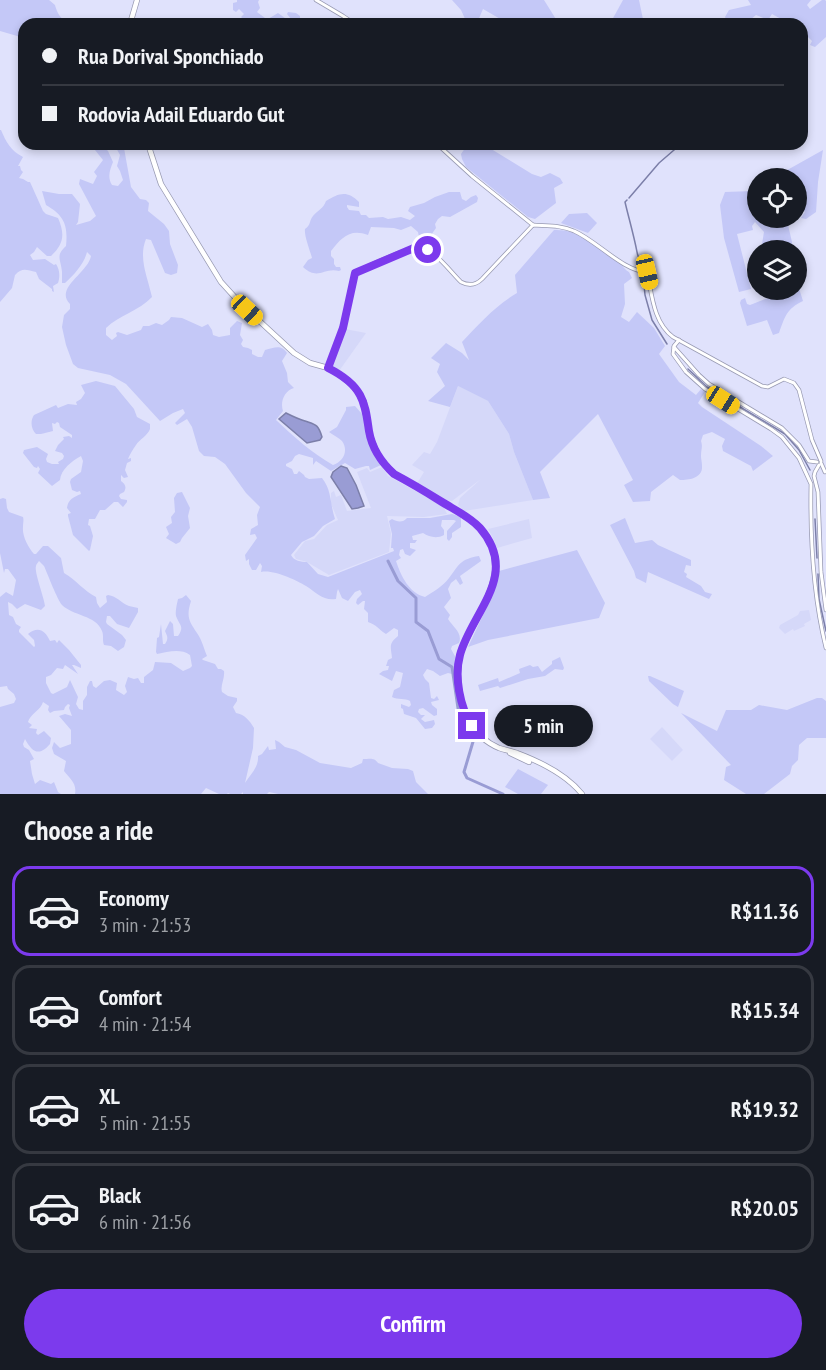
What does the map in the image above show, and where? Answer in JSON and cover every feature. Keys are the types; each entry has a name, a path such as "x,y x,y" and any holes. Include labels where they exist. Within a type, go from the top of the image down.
{"main road":[{"path":"132,18 137,0"},
{"path":"150,150 165,191 221,282 241,304 294,353 310,363 328,368 345,378 360,395 366,410 369,433 376,451 387,468 468,518 482,531 489,543 495,564 493,583 462,650 458,670 463,709 472,726 489,743 520,754 564,776 581,794"}],"street":[{"path":"316,0 346,18"},
{"path":"444,150 533,225 562,227 573,231 633,269 647,272 658,320 673,337 762,386 768,387 784,379 794,383 799,390 819,463 826,473"},
{"path":"328,368 342,333 357,271 405,251 422,248 435,256 461,282 473,285 482,279 533,225"},
{"path":"673,337 674,355 683,368 705,388 782,437 799,458 812,480 818,492 826,610"},
{"path":"674,346 679,340"},
{"path":"674,346 709,384 782,428 799,445 809,461 819,463"},
{"path":"683,368 688,363"},
{"path":"819,463 812,480 812,517 817,601 826,648"},
{"path":"812,517 819,518"},
{"path":"814,560 821,560"}],"shaded area":[{"path":"0,0 49,0 55,5 62,18 18,18 18,36 0,31"},
{"path":"237,0 259,0 260,8 257,12 265,18 242,18 244,14 239,9 236,12 233,10 233,3"},
{"path":"452,0 544,0 555,18 499,18 483,9 479,18 465,18"},
{"path":"623,0 639,0 643,18 613,18"},
{"path":"748,0 811,0 807,5 810,9 825,0 826,37 815,47 810,45 812,41 808,37 808,18 779,18 772,14 769,18 756,15 752,18 725,17 729,10 751,5"},
{"path":"288,12 296,13 300,18 290,18 287,14"},
{"path":"278,13 285,18 270,18"},
{"path":"0,130 12,149 23,157 18,166 23,172 19,178 30,182 43,211 58,218 62,229 62,239 59,247 51,256 47,256 37,247 30,255 33,260 45,259 56,264 59,276 58,283 53,286 54,292 39,279 36,272 22,270 15,275 12,288 0,302"},
{"path":"95,150 108,151 113,162 110,179 112,185 118,186 123,180 117,166 120,155 117,150 124,150 131,187 140,199 149,203 148,211 169,231 170,244 178,265 177,273 171,275 165,273 151,240 146,239 143,261 152,297 106,328 106,335 112,340 118,332 127,335 141,330 143,326 156,323 162,325 171,317 182,318 202,327 208,324 213,335 219,337 230,335 230,328 237,321 242,323 240,335 243,340 241,344 252,350 252,354 262,357 265,350 277,347 287,353 282,361 288,382 294,388 284,397 283,411 276,420 303,444 333,465 342,459 345,449 342,441 329,432 337,427 346,407 355,406 362,414 373,450 381,465 370,470 369,466 355,469 345,463 331,471 316,461 313,465 313,458 299,454 286,464 294,474 299,471 309,479 322,478 329,493 335,519 323,526 314,536 302,542 291,555 292,557 298,561 307,562 318,574 328,577 394,551 391,548 392,534 389,521 392,519 400,522 407,518 430,518 452,514 461,517 461,527 452,533 449,541 447,531 456,521 442,520 444,535 433,537 423,533 412,536 413,540 417,540 415,543 410,543 410,548 416,550 410,556 405,554 403,549 400,550 401,558 396,561 410,588 425,597 444,584 464,561 479,556 481,561 460,576 463,583 460,585 456,579 448,589 451,598 444,607 450,615 448,619 460,636 459,643 451,649 456,658 456,675 448,673 440,676 427,669 423,675 429,683 431,698 434,699 437,696 439,700 431,702 437,709 437,715 434,716 423,708 418,712 425,715 421,719 425,722 434,720 435,724 432,728 425,729 416,718 404,714 401,704 409,707 410,701 392,697 394,690 400,687 403,673 396,671 392,681 379,674 388,670 389,666 386,666 388,660 392,658 391,644 398,636 398,630 394,628 386,634 368,622 368,613 364,609 365,601 358,605 356,603 362,594 360,590 355,592 348,601 342,598 338,589 336,599 327,599 291,578 272,572 261,572 260,563 256,570 252,570 249,559 246,561 245,555 257,538 255,534 250,535 251,529 258,525 257,515 260,507 246,493 225,464 215,457 204,456 199,451 192,427 187,419 177,425 175,423 185,413 183,409 160,421 126,384 110,375 78,368 73,364 62,327 64,315 70,309 66,292 91,256 87,252 78,269 65,283 62,283 60,255 66,246 66,227 57,213 46,205 42,191 72,194 80,204 76,225 90,221 96,216 79,184 80,179 93,184 97,176 94,172 103,160"},
{"path":"464,150 493,150 532,174 541,177 550,173 560,178 563,183 554,188 556,203 535,219 528,217 466,167 461,154"},
{"path":"823,150 816,212 807,218 807,168 791,168"},
{"path":"747,191 747,228 753,230 737,234 747,273 747,290 739,292 724,238 720,205 725,192"},
{"path":"449,192 460,192 462,199 466,201 476,195 477,202 450,217 442,216 438,219 435,224 436,228 429,238 419,237 418,232 411,226 401,230 371,227 368,235 356,233 347,235 331,251 334,264 341,270 313,273 303,267 312,258 305,229 313,216 331,198 343,194 351,196 359,202 359,207 347,205 349,210 359,211 361,215 369,218 401,217 410,220 415,216 408,211 410,207"},
{"path":"587,213 597,223 588,233 561,223 569,214"},
{"path":"760,228 789,228 792,240 763,240 764,232"},
{"path":"554,230 579,235 618,260 632,278 624,284 625,304 621,317 629,322 637,312 654,328 665,346 659,354 679,382 696,395 701,389 705,392 698,403 773,456 753,471 751,466 723,451 722,446 725,439 712,432 703,435 701,441 702,470 698,476 680,480 673,475 651,492 650,501 633,502 624,485 633,480 598,414 540,472 550,498 533,500 509,434 488,401 458,386 450,407 428,401 445,386 437,372 440,364 431,358 446,343 469,360 462,342 494,309 517,293 515,275"},
{"path":"745,298 747,304 762,300 803,301 790,310 779,333 773,335 767,320 747,326 741,300"},
{"path":"345,329 366,333 339,371 331,365"},
{"path":"96,381 115,386 134,409 137,417 150,424 150,429 137,443 128,459 131,458 125,470 128,477 124,478 121,475 125,489 119,496 127,502 123,507 118,502 114,502 105,510 100,510 95,519 89,519 88,525 93,536 89,551 73,535 68,516 71,513 67,508 70,500 81,494 80,491 72,490 70,482 81,472 83,461 81,456 62,472 60,480 52,486 38,473 40,469 38,466 34,467 23,453 24,450 37,447 48,454 47,462 59,464 58,462 64,456 55,451 64,439 63,437 72,438 72,435 60,427 57,422 52,423 53,431 36,434 32,425 33,417 56,405 58,408 68,404 77,405 76,402 85,393 81,385"},
{"path":"458,386 488,401 509,434 533,500 464,511 458,505 460,498 481,479 452,501 441,499 416,485 424,472 412,465 424,452 430,454 437,442"},
{"path":"286,413 316,426 322,437 320,440 307,443 279,419"},
{"path":"341,466 347,468 364,506 352,509 331,477 333,472"},
{"path":"382,467 388,476 443,506 447,514 424,517 387,516 391,533 389,552 329,575 307,562 296,559 294,555 305,541 314,539 327,525 338,520 331,504 331,493 334,491 336,497 341,495 347,511 371,508 357,472 367,468 370,472"},
{"path":"182,492 190,508 188,516 190,528 176,544 166,538 169,534 166,527 172,523 171,517 175,512 174,498 177,493"},
{"path":"0,499 6,499 9,512 23,517 24,538 34,554 43,546 48,546 61,558 64,573 96,597 100,608 107,602 106,596 108,595 138,608 129,628 117,624 110,616 107,616 107,624 126,640 124,647 118,651 111,646 104,645 103,633 95,622 62,605 44,566 39,561 36,569 45,606 41,610 25,604 17,609 8,602 9,615 21,627 19,632 34,647 34,640 28,634 41,630 50,641 55,640 57,643 59,640 81,665 81,668 72,665 78,674 65,665 63,669 57,668 46,677 51,693 67,687 70,680 78,697 76,704 79,709 83,710 83,701 90,681 96,688 104,681 110,680 117,683 116,690 124,695 127,692 125,686 128,677 138,678 141,683 144,683 144,677 153,670 155,662 171,663 183,671 190,668 192,666 190,655 186,653 174,651 157,654 156,652 161,624 163,644 167,640 165,631 170,621 173,624 174,636 180,633 176,608 178,599 186,595 191,601 190,622 207,656 202,659 215,664 218,669 224,671 222,692 237,698 233,707 236,713 246,718 254,728 253,748 245,783 256,767 258,756 268,746 269,750 276,749 275,740 320,763 351,768 362,763 363,759 372,759 392,768 408,769 413,771 416,782 428,794 278,794 269,792 267,794 243,794 243,792 241,794 219,794 206,788 201,794 75,794 74,784 64,771 66,761 54,754 52,748 54,742 60,748 71,744 71,730 59,716 65,714 72,716 70,705 68,704 64,710 50,713 49,706 43,702 29,719 28,722 32,725 29,728 37,729 38,735 44,731 51,738 50,744 39,752 33,750 25,739 23,744 34,759 30,761 35,784 40,780 51,784 54,782 61,794 0,794 0,707 14,703 16,699 7,686 0,687 0,597 6,592 13,596 16,580 8,569 5,569 4,573 0,553"},
{"path":"625,518 635,543 652,540 691,560 691,566 686,565 684,572 687,574 686,577 701,586 705,592 712,594 709,599 648,572 646,583 636,578 610,525"},
{"path":"529,519 532,538 497,548 488,529"},
{"path":"577,550 605,603 599,618 488,640 468,647 492,596 499,571"},
{"path":"809,610 811,620 804,624 805,626 785,634 779,628 780,625 798,615 800,611"},
{"path":"560,657 563,670 555,669 545,676 480,691 478,685 498,678 499,682 520,673 519,669 530,665 538,666 542,672 552,664 552,661"},
{"path":"648,676 684,691 678,707 649,681"},
{"path":"817,698 826,701 826,738 807,738 799,745 798,760 792,766 790,774 764,794 746,794 724,780 726,767 731,765 681,713 717,731 726,710 751,710 759,705 787,710"},
{"path":"662,727 683,750 672,761 650,739"},
{"path":"518,769 548,785 541,794 518,794 505,787"}],"waterway":[{"path":"629,198 659,163 674,150"},
{"path":"627,200 625,202 642,267"},
{"path":"643,274 645,295 652,320 667,344"},
{"path":"688,369 707,387 785,434 799,450 810,470"},
{"path":"815,519 817,558"},
{"path":"388,561 398,581 416,598 416,622 428,631 439,659 452,667 459,715 475,735 464,772 467,778 503,794"},
{"path":"818,574 819,599 826,631"}],"route":[{"path":"428,250 414,248 355,273 343,328 328,368 345,378 360,395 366,410 369,433 379,458 387,468 468,518 482,531 492,549 495,564 491,590 459,657 458,670 463,709 472,726"}]}
